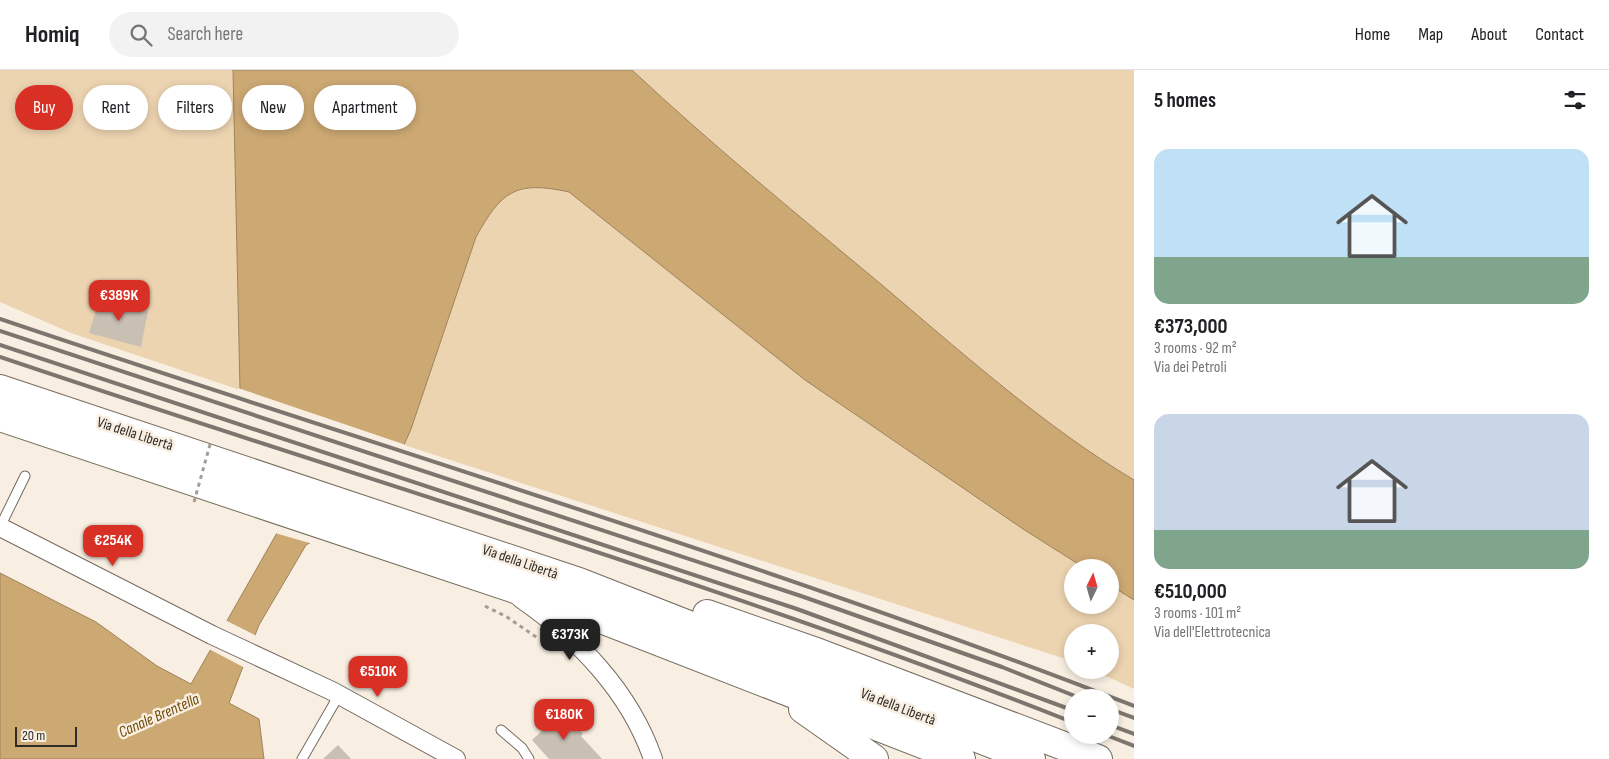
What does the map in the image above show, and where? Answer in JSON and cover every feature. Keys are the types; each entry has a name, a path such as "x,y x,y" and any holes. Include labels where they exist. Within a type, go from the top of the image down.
{"highway":[{"name":"Via della Libertà","path":"0,390 579,582 1031,759"},
{"name":"Via della Libertà","path":"0,417 476,574 578,610 961,759"},
{"path":"437,534 573,572 719,618 819,653 1098,759"},
{"path":"767,683 874,759"}],"street":[{"path":"0,527 212,635 339,695 456,759"},
{"path":"476,574 517,596 537,610 578,646 606,676 630,709 647,742 653,759"}],"lane":[{"path":"0,527 25,476"},
{"path":"302,759 339,695"},
{"path":"501,730 522,748 529,759"}],"path":[{"path":"198,508 192,503 211,441"},
{"path":"482,605 507,617 546,644"}],"shaded area":[{"path":"0,70 233,70 240,390 71,333 0,302"},
{"path":"632,70 1134,70 1134,480 1068,437 1004,388 756,179"},
{"path":"545,187 569,192 764,347 861,419 1072,559 1064,559 1064,614 1119,614 1119,589 1134,598 1134,689 1112,679 1119,679 1119,624 1064,624 1064,658 404,445 476,237 495,206 509,195"}],"water":[{"name":"Canale Brentella","path":"233,70 632,70 756,179 1004,388 1068,437 1134,480 1134,600 1119,591 1119,559 1070,559 1023,529 805,380 569,192 551,189 522,189 512,193 493,209 476,237 411,429 378,504 306,545 259,625 229,703 259,719 264,759 0,759 0,573 96,622 157,666 191,684 282,524 240,390"}],"pier":[{"path":"238,388 406,445 379,506 313,544 275,533 280,523 245,463 239,444"},
{"path":"225,620 257,636 245,668 209,649"}],"building":[{"path":"100,298 148,311 141,347 89,333"},
{"path":"563,711 583,734 581,736 602,759 549,759 532,740"},
{"path":"338,745 351,759 323,759"}],"railway":[{"path":"0,319 569,506 853,602 1134,706"},
{"path":"0,331 801,596 1002,667 1064,692"},
{"path":"0,345 797,609 1064,707"},
{"path":"0,357 673,577 940,671 1064,719"},
{"path":"1119,712 1134,718"},
{"path":"1119,728 1134,734"},
{"path":"1119,740 1134,746"}]}
